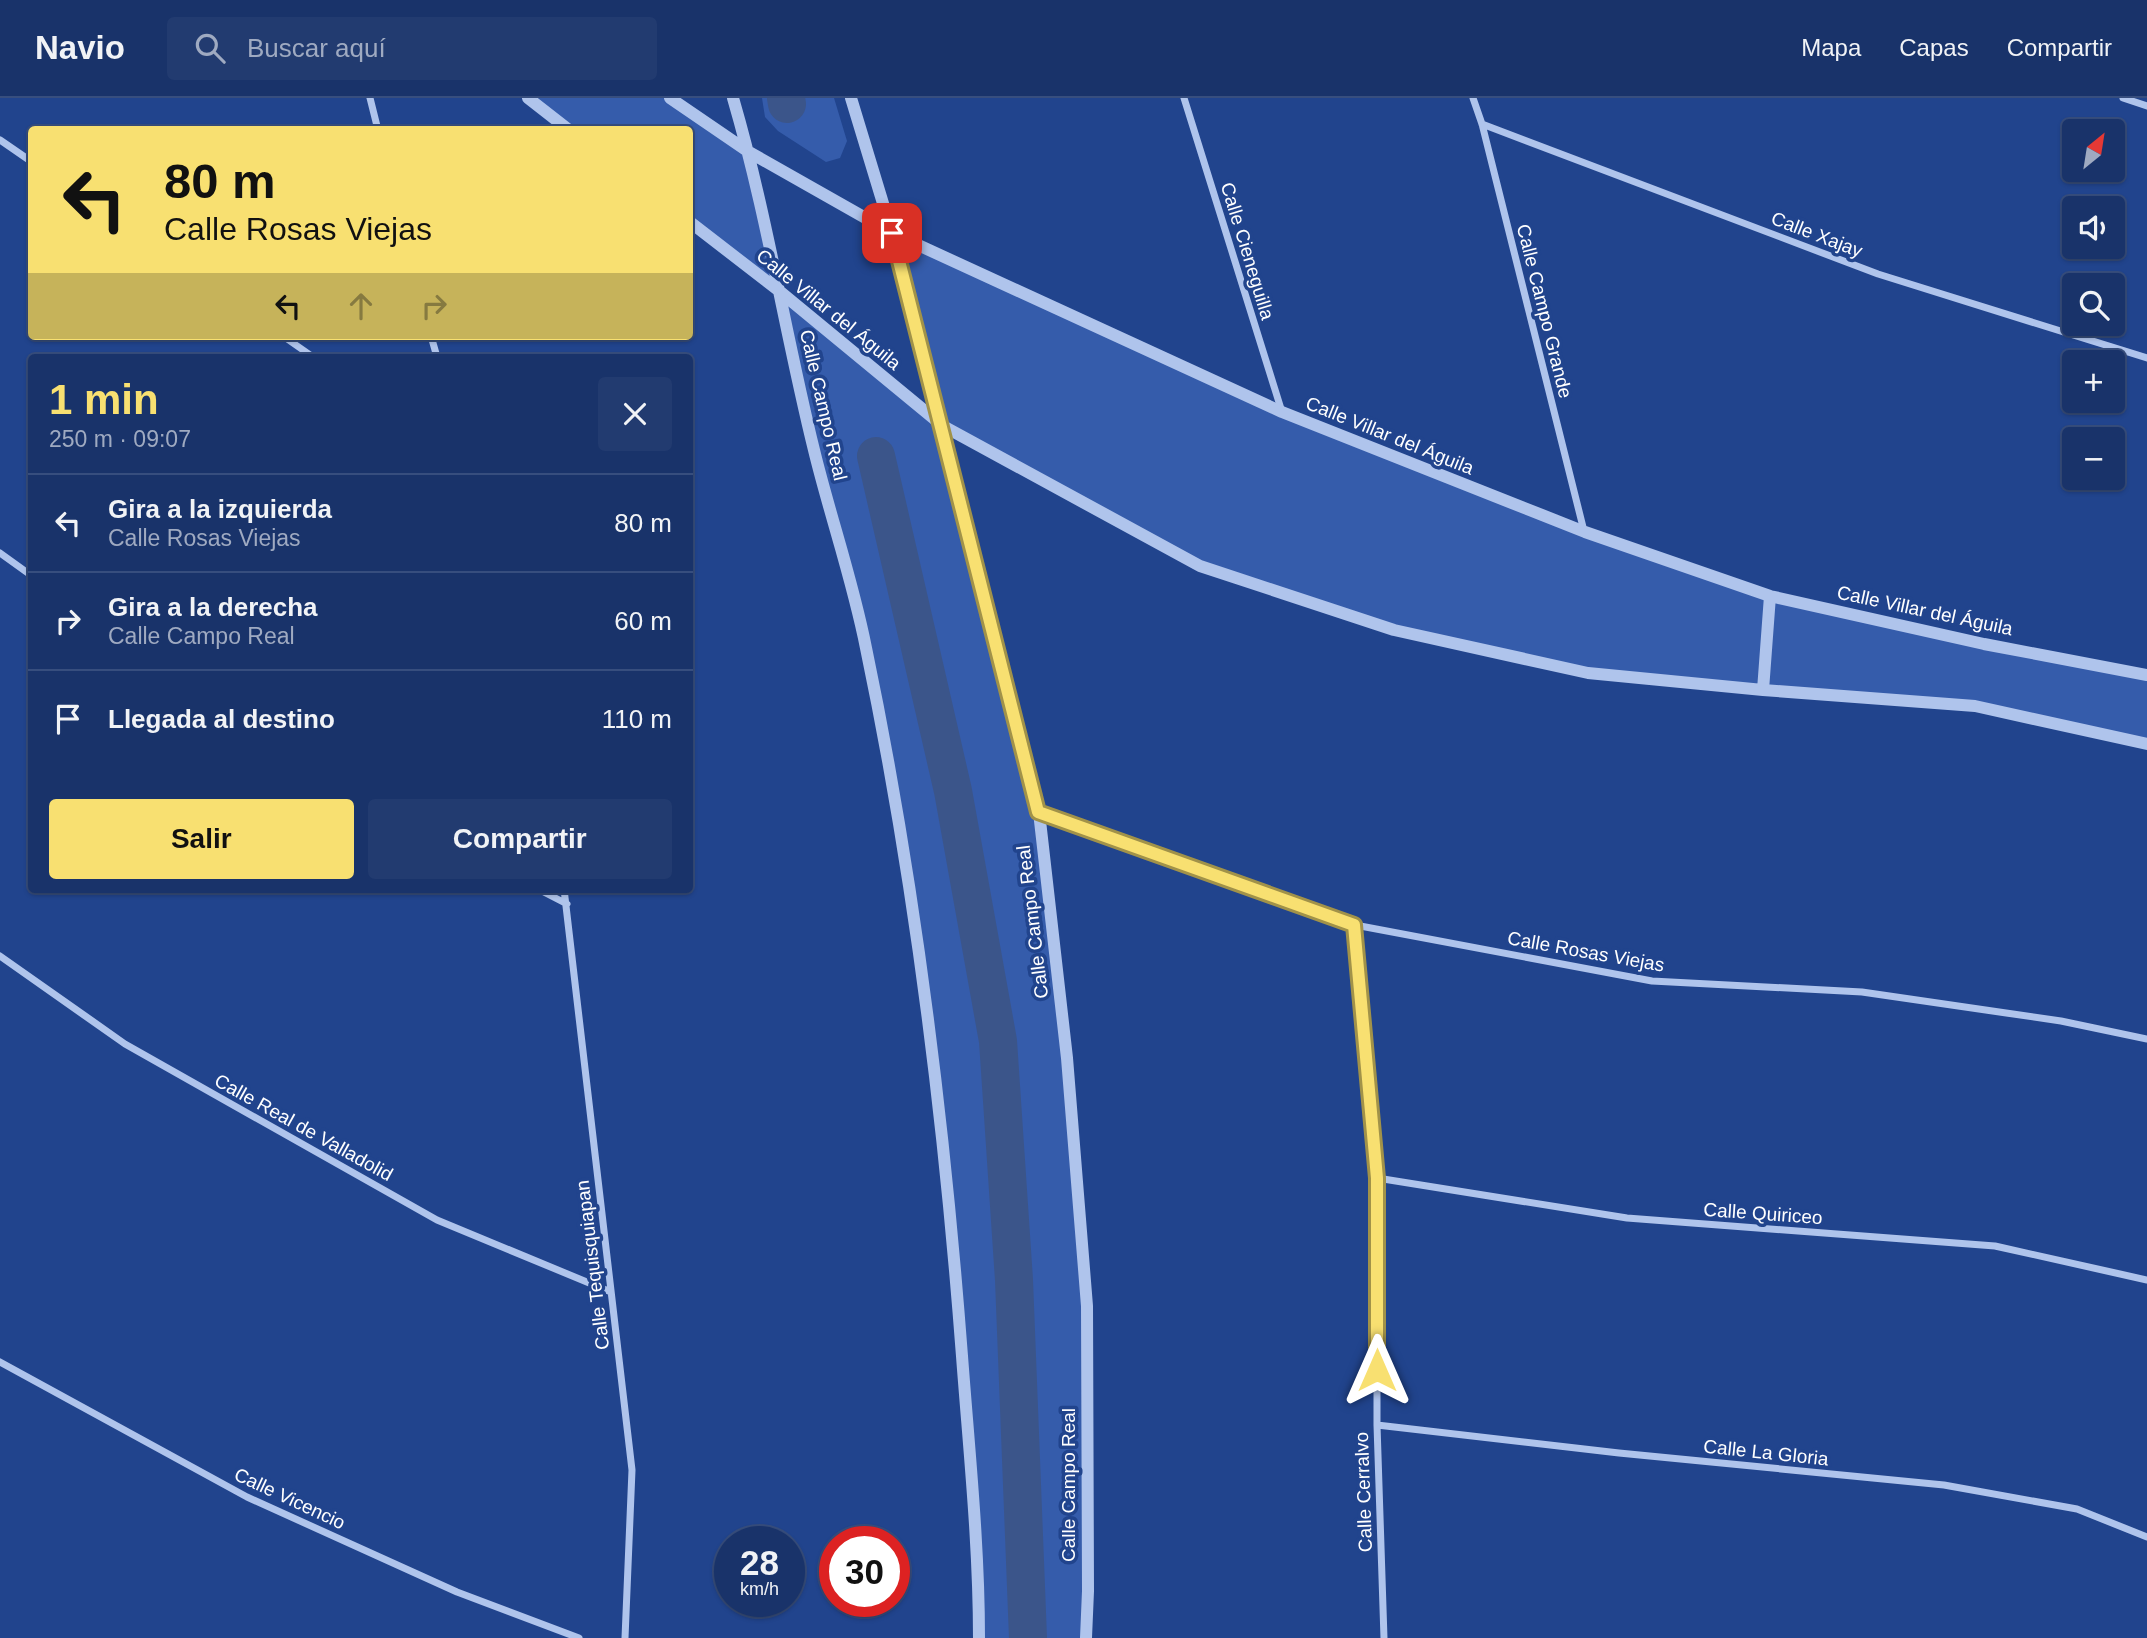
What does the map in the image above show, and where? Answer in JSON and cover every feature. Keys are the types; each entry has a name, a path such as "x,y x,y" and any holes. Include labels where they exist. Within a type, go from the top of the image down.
{"street":[{"path":"370,98 377,126"},
{"path":"528,98 564,126"},
{"name":"Calle Villar del Águila","path":"670,98 749,152 892,233 1282,412 1585,532 1770,596 1984,643 2147,674"},
{"name":"Calle Campo Real","path":"733,98 749,152 814,450 865,643 904,843 936,1068 966,1403 979,1579 979,1638"},
{"name":"Calle Campo Real","path":"851,98 892,233 943,426 1038,812 1067,1058 1087,1306 1086,1638"},
{"name":"Calle Cieneguilla","path":"1184,98 1282,412"},
{"name":"Calle Campo Grande","path":"1473,98 1482,124 1585,532"},
{"path":"2123,98 2147,106"},
{"name":"Calle Xajay","path":"1482,124 1878,274 2147,358"},
{"path":"0,140 28,159"},
{"name":"Calle Villar del Águila","path":"693,224 778,290 943,426 1200,566 1394,630 1588,673 1975,706 2147,744"},
{"path":"289,340 309,354"},
{"path":"0,553 28,573"},
{"path":"1763,690 1770,596"},
{"name":"Calle Rosas Viejas","path":"1038,812 1354,925 1652,981 1862,992 2061,1021 2147,1039"},
{"path":"546,893 567,904"},
{"name":"Calle Tequisquiapan","path":"565,893 632,1470 625,1638"},
{"name":"Calle Cerralvo","path":"1354,925 1377,1178 1377,1425 1384,1638"},
{"name":"Calle Real de Valladolid","path":"0,956 125,1044 437,1220 611,1292"},
{"name":"Calle Quiriceo","path":"1377,1178 1627,1218 1995,1246 2147,1280"},
{"name":"Calle Vicencio","path":"0,1362 247,1497 457,1592 579,1638"},
{"name":"Calle La Gloria","path":"1377,1425 1619,1453 1944,1485 2077,1509 2147,1537"}],"shaded area":[{"path":"528,98 670,98 749,152 778,290 693,224 693,126 565,126"},
{"path":"762,98 834,98 847,141 840,158 826,162 778,131 765,117"},
{"path":"892,233 1282,412 1770,596 2147,675 2147,744 1975,706 1588,673 1394,630 1200,566 943,427 1039,812 1087,1306 1086,1638 979,1638 936,1068 865,643 778,290 941,425"}],"waterway":[{"path":"786,98 787,104"},
{"path":"876,456 953,791 998,1041 1014,1280 1028,1638"}],"route":[{"path":"892,233 943,426 1038,812 1354,925 1377,1178 1377,1370"}]}
